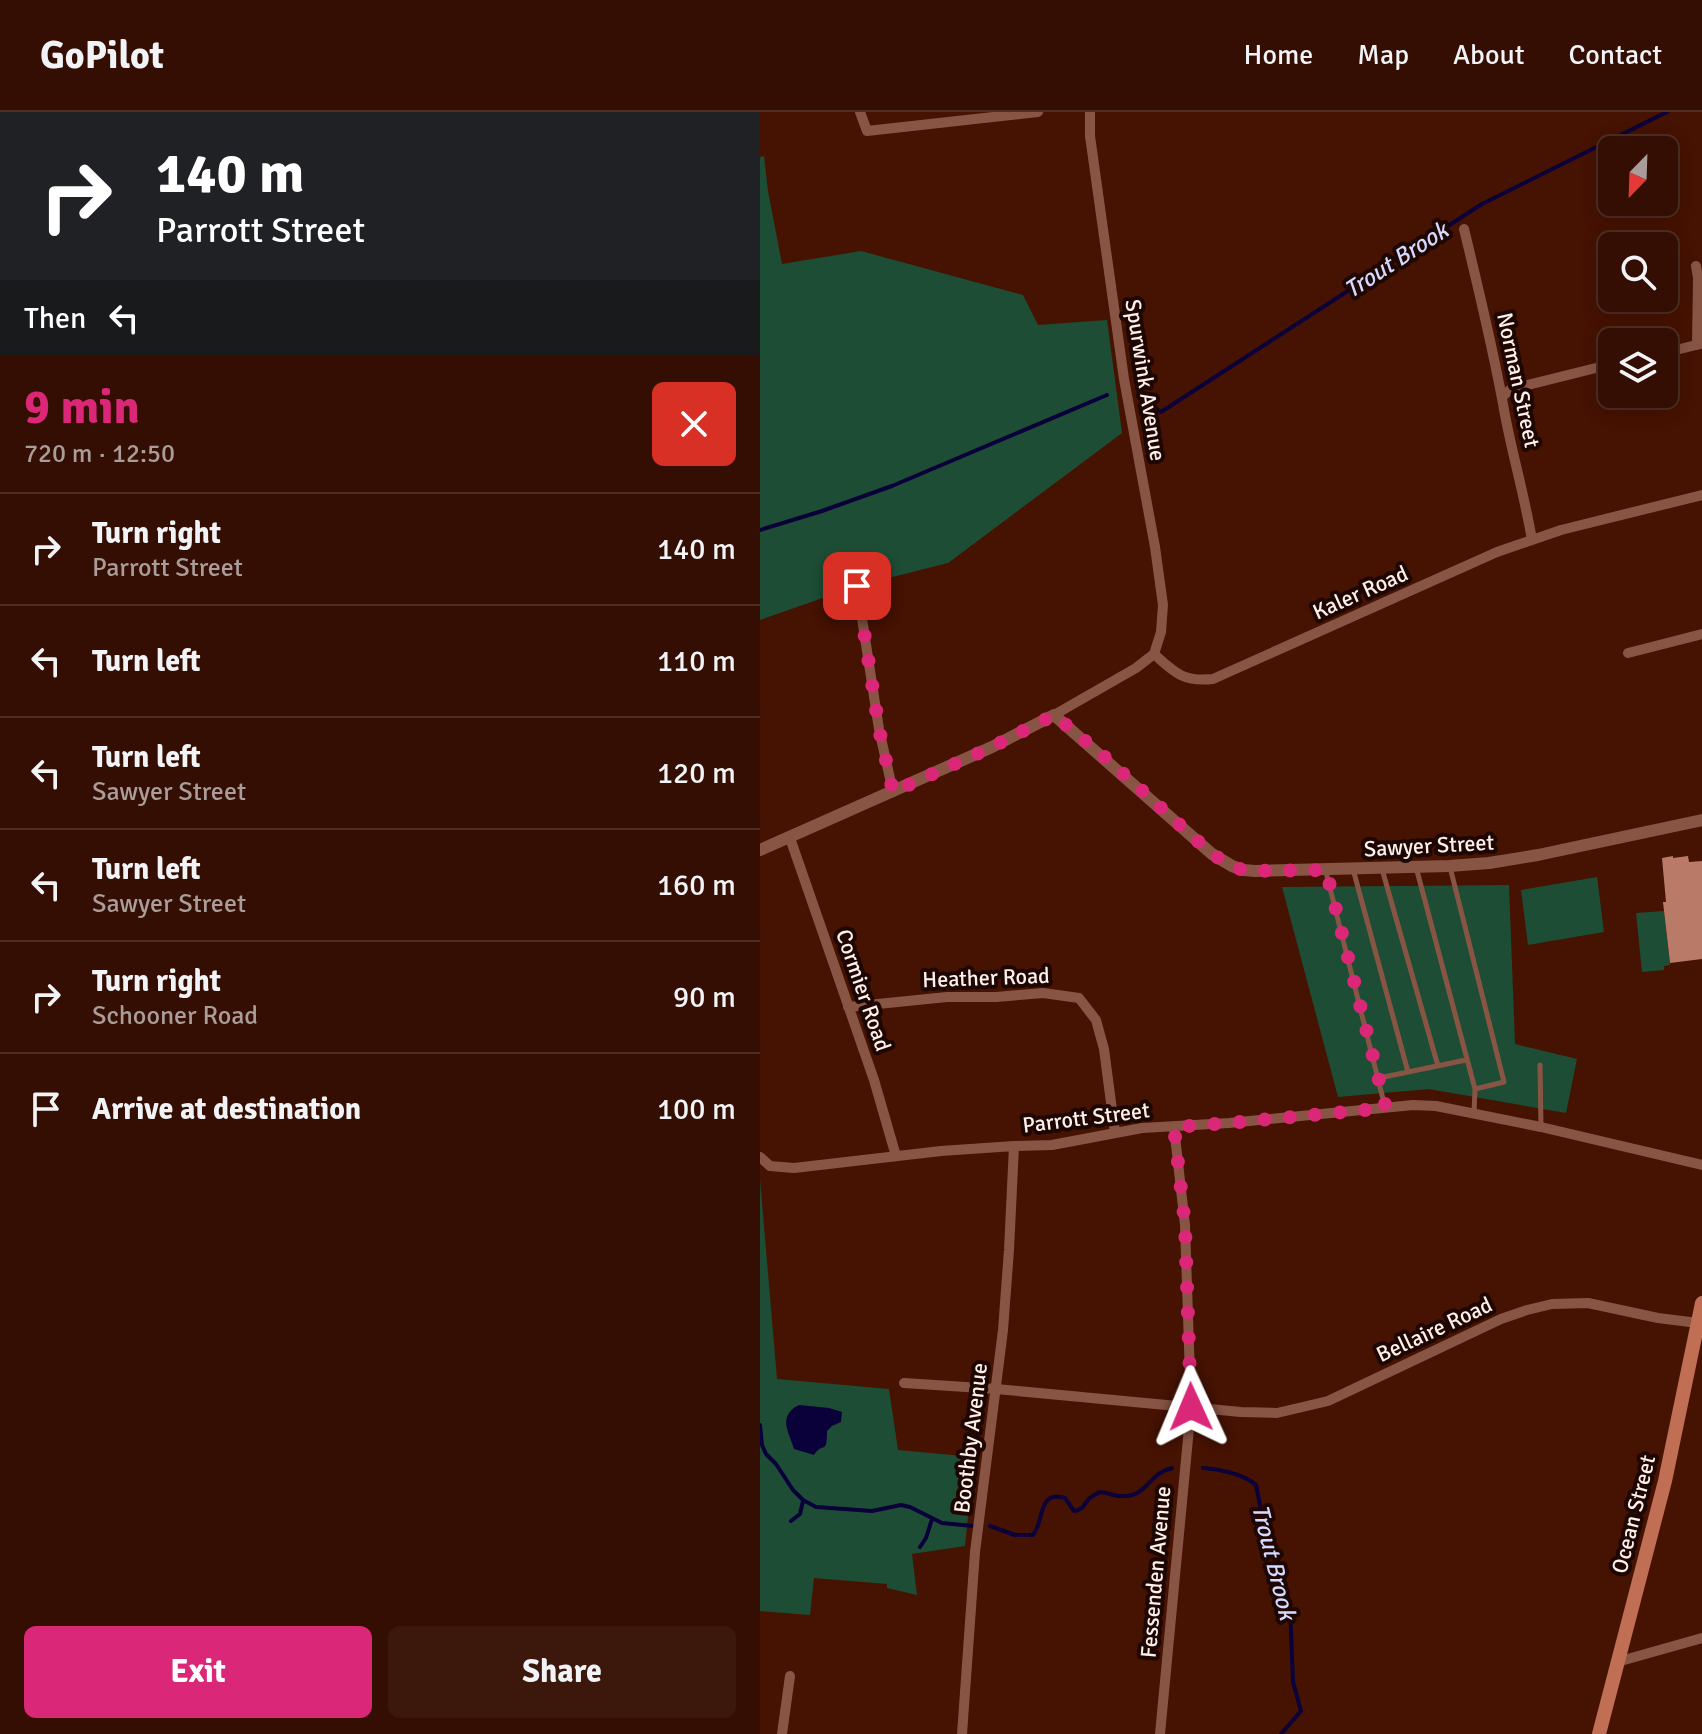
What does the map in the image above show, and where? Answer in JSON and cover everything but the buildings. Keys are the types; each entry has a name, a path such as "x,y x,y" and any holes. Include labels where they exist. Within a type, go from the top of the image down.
{"main road":[{"name":"Ocean Street","path":"1599,1734 1696,1362 1702,1303"}],"street":[{"path":"860,112 867,131 1038,112"},
{"name":"Spurwink Avenue","path":"1090,112 1090,136 1124,379 1163,605 1161,632 1154,654"},
{"name":"Norman Street","path":"1464,229 1503,396 1532,540"},
{"path":"1678,349 1699,344 1696,266"},
{"path":"1503,396 1511,389 1598,367"},
{"name":"Kaler Road","path":"1154,654 1182,676 1195,681 1213,679 1497,552 1561,530 1702,495"},
{"path":"857,586 879,729 893,792"},
{"path":"1628,653 1702,634"},
{"path":"760,850 992,747 1136,668 1154,654"},
{"name":"Sawyer Street","path":"1054,715 1185,831 1222,861 1243,870 1489,863 1702,820"},
{"name":"Cormier Road","path":"790,838 874,1080 896,1156"},
{"name":"Heather Road","path":"848,1007 947,997 1043,993 1079,998 1096,1020 1104,1049 1115,1133"},
{"name":"Parrott Street","path":"760,1157 770,1166 794,1168 896,1156 1052,1145 1142,1128 1413,1105 1436,1106 1541,1127 1702,1165"},
{"name":"Fessenden Avenue","path":"1160,1734 1191,1407 1185,1225 1174,1127"},
{"name":"Boothby Avenue","path":"962,1734 975,1552 996,1389 1009,1250 1014,1146"},
{"name":"Bellaire Road","path":"904,1383 1277,1413 1328,1401 1501,1319 1552,1304 1588,1303 1698,1323"},
{"path":"1617,1662 1702,1638"},
{"path":"782,1734 790,1676"}],"lane":[{"path":"1449,866 1504,1082 1475,1089"},
{"path":"1416,867 1475,1089 1474,1114"},
{"path":"1381,868 1438,1066"},
{"path":"1353,869 1408,1072"},
{"path":"1326,870 1386,1108"},
{"path":"1379,1078 1466,1060"},
{"path":"1540,1065 1541,1127"}],"green space":[{"path":"764,156 782,264 861,251 1023,295 1038,325 1107,320 1122,433 948,563 857,586 760,620 760,157"},
{"path":"1597,877 1604,932 1528,945 1521,890"},
{"path":"1509,885 1515,1044 1577,1059 1566,1113 1429,1089 1338,1097 1282,887"},
{"path":"1664,911 1670,965 1664,966 1664,970 1642,972 1636,913"},
{"path":"760,1179 777,1379 889,1389 898,1450 974,1457 965,1546 912,1554 917,1595 887,1588 887,1584 814,1578 810,1615 760,1611"}],"shaded area":[{"path":"799,1405 842,1412 841,1422 827,1431 825,1446 814,1455 794,1449 786,1425 788,1414"}],"waterway":[{"name":"Trout Brook","path":"1139,395 1161,412 1482,204 1667,112"},
{"name":"Trout Brook","path":"760,530 892,486 1107,395"},
{"name":"Trout Brook","path":"760,1425 766,1454 793,1490 816,1507 872,1511 901,1505 942,1523 973,1526"},
{"name":"Trout Brook","path":"990,1526 1015,1535 1033,1535 1050,1498 1065,1498 1074,1511 1100,1492 1120,1496 1137,1493 1158,1475 1172,1468"},
{"name":"Trout Brook","path":"1203,1468 1238,1475 1256,1485 1265,1530 1281,1568 1290,1606 1293,1682 1301,1711 1281,1734"},
{"path":"791,1521 800,1514 803,1501"},
{"path":"920,1547 932,1519"}],"route":[{"path":"857,586 879,729 893,792 1054,715 1222,861 1243,870 1326,870 1386,1108 1174,1127 1185,1225 1191,1407"}]}
